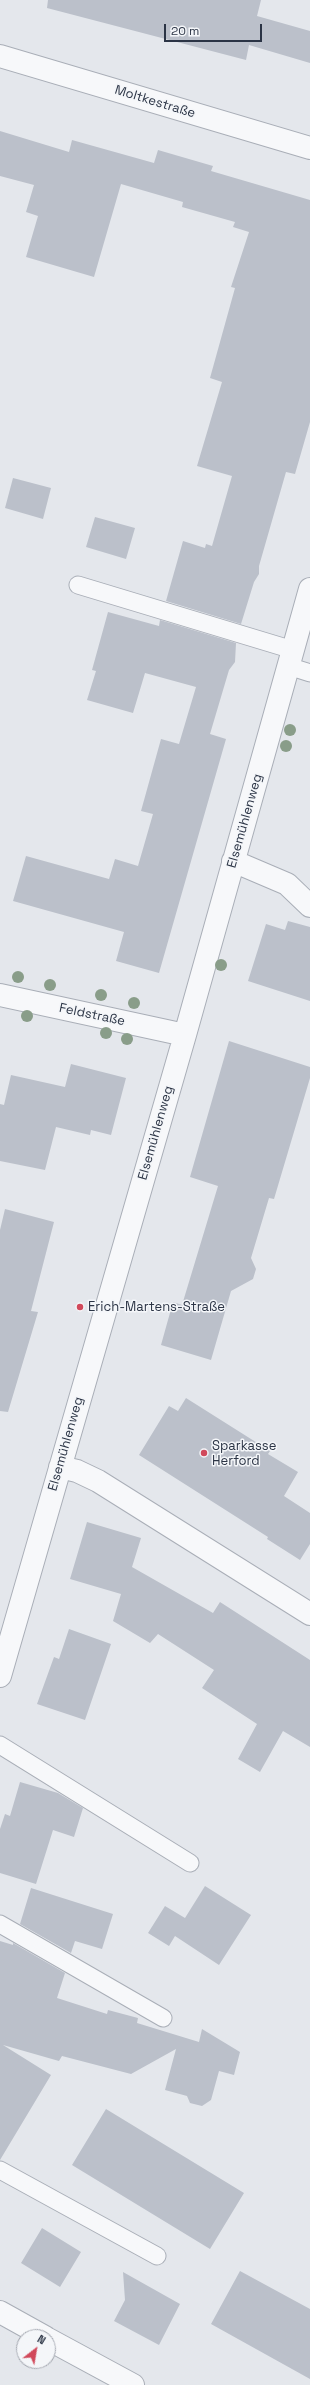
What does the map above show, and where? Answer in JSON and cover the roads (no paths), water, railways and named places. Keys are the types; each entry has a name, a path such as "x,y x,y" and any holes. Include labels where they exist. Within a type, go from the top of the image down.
{"street":[{"name":"Moltkestraße","path":"0,56 310,148"},
{"name":"Elsemühlenweg","path":"0,1676 185,1035 310,589"},
{"path":"233,861 287,884 310,906"},
{"name":"Feldstraße","path":"0,995 185,1035"},
{"path":"60,1467 77,1471 98,1481 310,1614"},
{"path":"0,2312 31,2329"},
{"path":"56,2343 133,2385"}],"lane":[{"path":"78,585 291,658 310,673"},
{"path":"0,1745 190,1863"},
{"path":"0,1924 163,2018"},
{"path":"0,2170 157,2256"}],"place":[{"name":"Erich-Martens-Straße","path":"80,1307"},
{"name":"Sparkasse Herford","path":"204,1453"}]}
